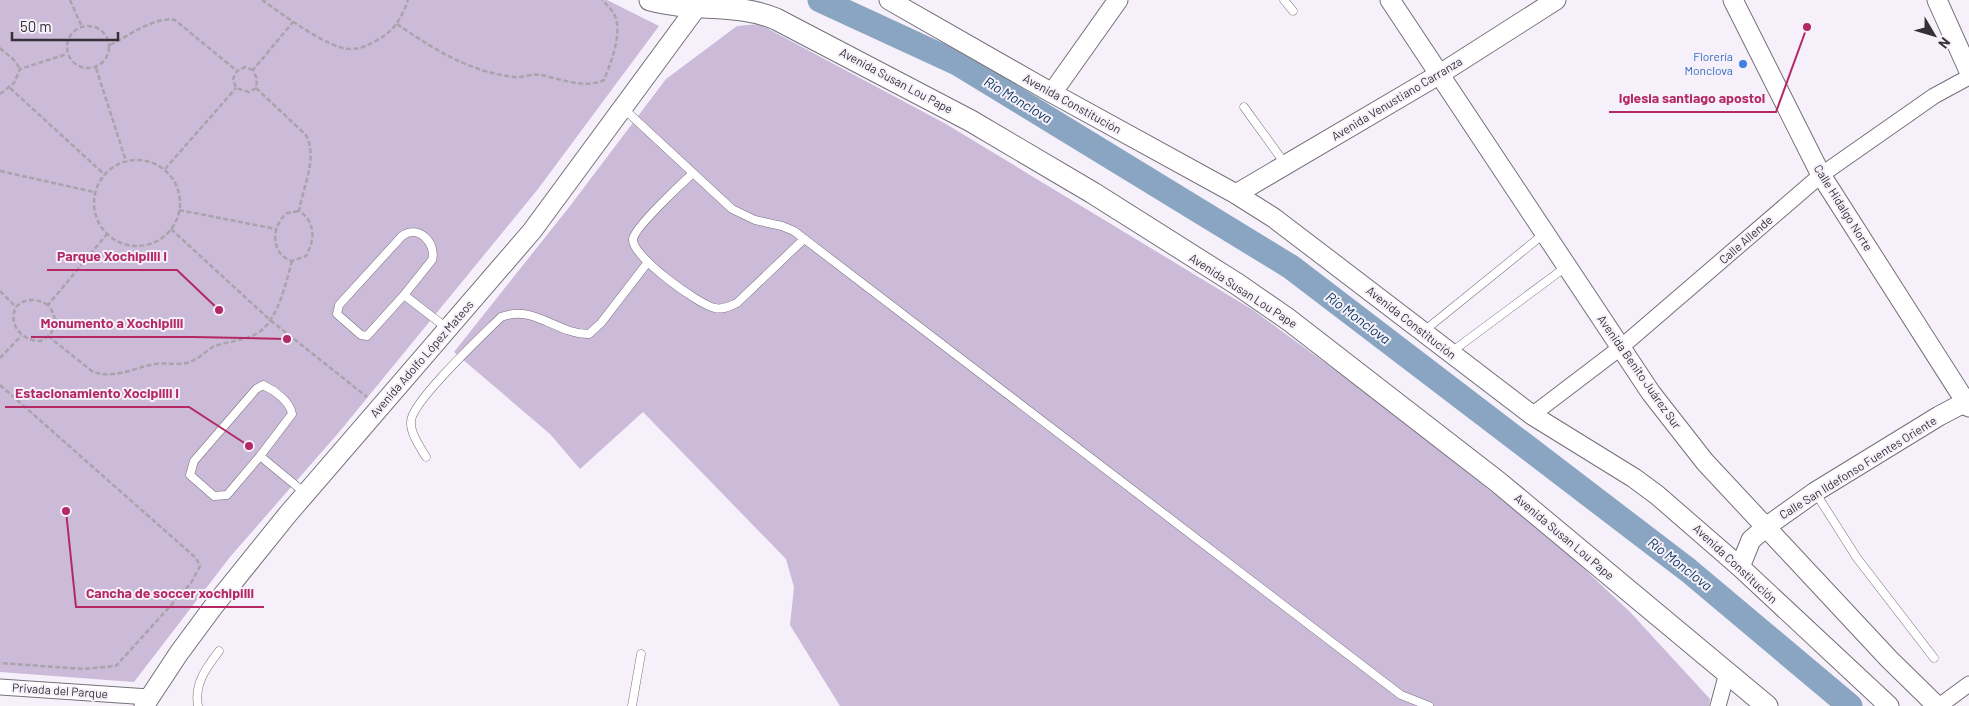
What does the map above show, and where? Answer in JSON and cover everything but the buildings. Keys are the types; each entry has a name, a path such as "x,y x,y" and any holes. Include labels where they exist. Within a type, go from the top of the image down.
{"main road":[{"name":"Avenida Susan Lou Pape","path":"650,0 753,10 784,23 971,121 1092,193 1237,284 1352,368 1483,470 1767,706"}],"street":[{"path":"1052,93 1118,0"},
{"name":"Avenida Benito Juárez Sur","path":"1390,0 1651,393 1705,462 1888,659 1938,706"},
{"name":"Avenida Venustiano Carranza","path":"1236,194 1440,74 1556,0"},
{"name":"Calle Hidalgo Norte","path":"1733,0 1821,175 1968,405"},
{"path":"1937,0 1969,71"},
{"name":"Avenida Constitución","path":"895,1 1052,93 1236,194 1274,218 1532,415 1634,478 1687,519 1889,706"},
{"name":"Avenida Adolfo López Mateos","path":"147,701 213,607 306,493 532,231 699,4"},
{"name":"Calle Allende","path":"1532,415 1620,348 1821,175 1934,96 1969,77"},
{"name":"Calle San Ildefonso Fuentes Oriente","path":"1740,567 1751,540 1815,492 1939,416 1968,405"},
{"path":"1718,706 1727,673"},
{"path":"1938,706 1969,684"},
{"name":"Privada del Parque","path":"0,687 147,701"}],"lane":[{"path":"1284,0 1293,11"},
{"path":"1244,107 1286,165"},
{"path":"623,108 692,174 743,216 782,226 804,240 1402,696 1430,706"},
{"path":"692,174 636,232 634,243 648,262 664,278 705,304 715,308 724,308 737,303 804,240"},
{"path":"412,232 418,233 432,244 434,253 432,260 404,295 367,336 361,335 337,314 339,306 402,236 412,232"},
{"path":"1422,332 1545,233"},
{"path":"426,457 412,429 411,421 414,412 431,390 501,317 514,312 522,312 564,329 581,334 589,334 601,323 648,262"},
{"path":"1449,353 1567,266"},
{"path":"404,295 448,329"},
{"path":"263,385 290,406 292,414 260,456 227,495 214,496 190,475 194,461 256,389 263,385"},
{"path":"260,456 306,493"},
{"path":"1815,492 1856,558 1934,658"},
{"path":"198,706 196,696 198,683 204,671 219,651"},
{"path":"632,706 641,654"}],"path":[{"path":"70,0 81,25"},
{"path":"262,0 293,22 335,46 348,49 361,49 388,34 397,24 408,0"},
{"path":"397,24 431,47 478,70 516,77 537,74 594,84 604,80 616,38 616,19 611,8 602,0"},
{"path":"110,45 156,23 170,19 175,20 237,71"},
{"path":"253,70 293,22"},
{"path":"67,54 70,36 81,25 88,25 99,29 109,39 110,54 96,68"},
{"path":"0,48 14,60 20,69"},
{"path":"67,54 79,65 96,68"},
{"path":"20,69 67,54"},
{"path":"245,67 253,70 258,79 256,88 249,92 236,88 233,79 237,71 245,67"},
{"path":"96,68 126,161"},
{"path":"0,94 10,88 17,78 20,69"},
{"path":"10,88 105,175"},
{"path":"165,169 236,88"},
{"path":"256,88 306,135 311,144 312,154 299,211"},
{"path":"140,159 151,161 165,169 176,183 180,197 177,221 171,230 156,242 138,246 126,245 114,240 101,228 94,213 94,192 105,175 126,161 140,159"},
{"path":"0,171 94,192"},
{"path":"178,210 276,229"},
{"path":"299,211 308,218 313,238 306,256 292,261 280,254 275,238 276,229 287,213 299,211"},
{"path":"171,230 270,320 379,408"},
{"path":"48,305 107,234"},
{"path":"48,336 93,372 109,375 156,364 190,362 216,346 255,334 270,320 285,286 292,261"},
{"path":"0,290 16,307"},
{"path":"30,299 48,305 54,313 56,323 48,336 40,341 32,341 21,336 14,322 16,307 22,301 30,299"},
{"path":"0,358 21,336"},
{"path":"0,385 196,558 200,566 191,583 116,666 83,669 0,663"}],"shaded area":[{"path":"0,0 607,0 659,26 538,189 340,431 230,557 134,682 0,672"},
{"path":"759,24 946,124 1253,310 1376,400 1560,546 1630,612 1710,699 1709,706 840,706 790,625 794,587 786,559 643,412 580,469 550,434 454,352 570,206 666,79 737,26"}],"waterway":[{"name":"Río Monclova","path":"820,0 959,64 1291,267 1688,570 1850,706"}],"place":[{"name":"Iglesia santiago apostol","path":"1807,27"},
{"name":"Florería Monclova","path":"1743,64"},
{"name":"Parque Xochipilli I","path":"219,310"},
{"name":"Monumento a Xochipilli","path":"287,339"},
{"name":"Estacionamiento Xocipilli I","path":"249,446"},
{"name":"Cancha de soccer xochipilli","path":"66,511"}]}
